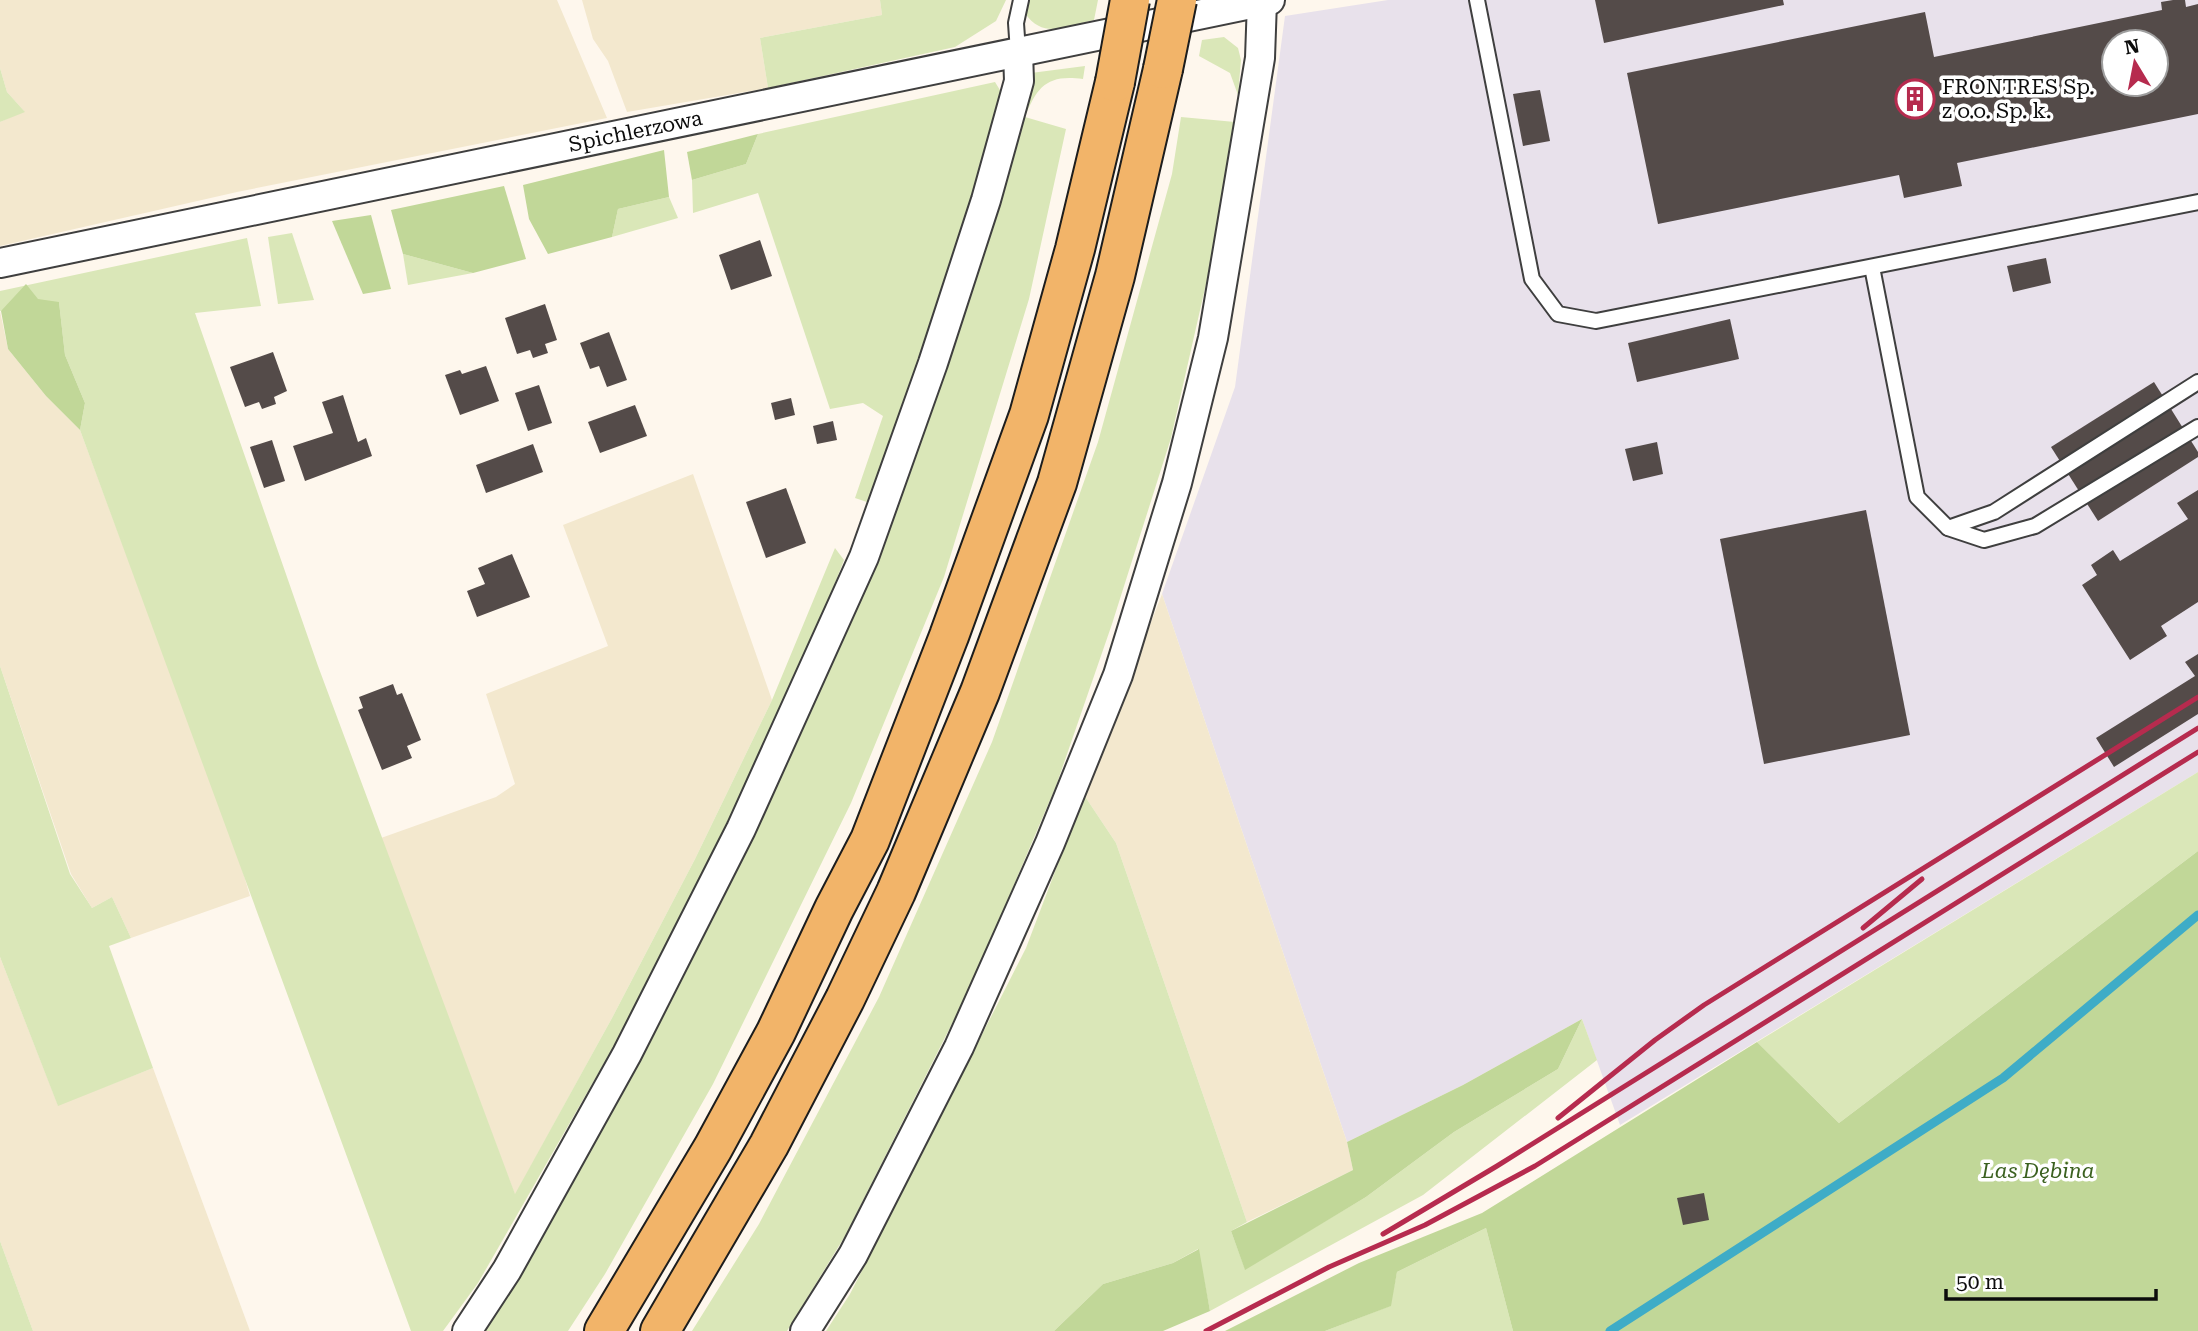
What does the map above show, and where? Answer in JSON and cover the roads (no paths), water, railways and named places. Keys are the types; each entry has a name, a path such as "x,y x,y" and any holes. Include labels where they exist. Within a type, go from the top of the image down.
{"main road":[{"path":"604,1331 713,1149 770,1044 870,840 949,636 1029,415 1115,82 1130,0"},
{"path":"660,1331 769,1145 845,999 897,892 980,692 1057,483 1115,276 1177,0"}],"street":[{"name":"Spichlerzowa","path":"0,263 1266,1"},
{"path":"805,1331 853,1255 958,1047 1050,843 1118,675 1177,483 1213,338 1261,58 1266,1"},
{"path":"467,1331 508,1270 627,1055 741,829 864,556 933,363 986,200 1019,81 1018,52"}],"lane":[{"path":"1018,52 1016,23 1021,0"},
{"path":"1477,0 1532,279 1558,314 1595,321 2198,202"},
{"path":"1872,267 1917,497 1948,528 1984,540 2035,526 2198,427"},
{"path":"1948,528 1994,512 2198,382"}],"waterway":[{"path":"1610,1331 2003,1078 2198,915"}],"railway":[{"path":"1558,1118 1655,1040 1704,1005 2198,697"},
{"path":"1383,1234 1497,1166 2198,728"},
{"path":"1206,1331 1329,1267 1425,1225 1535,1166 2198,752"},
{"path":"1863,928 1922,879"}],"place":[{"name":"FRONTRES Sp. z o.o. Sp. k.","path":"1915,99"}],"park label":[{"name":"Las Dębina","path":"2038,1171"}]}
